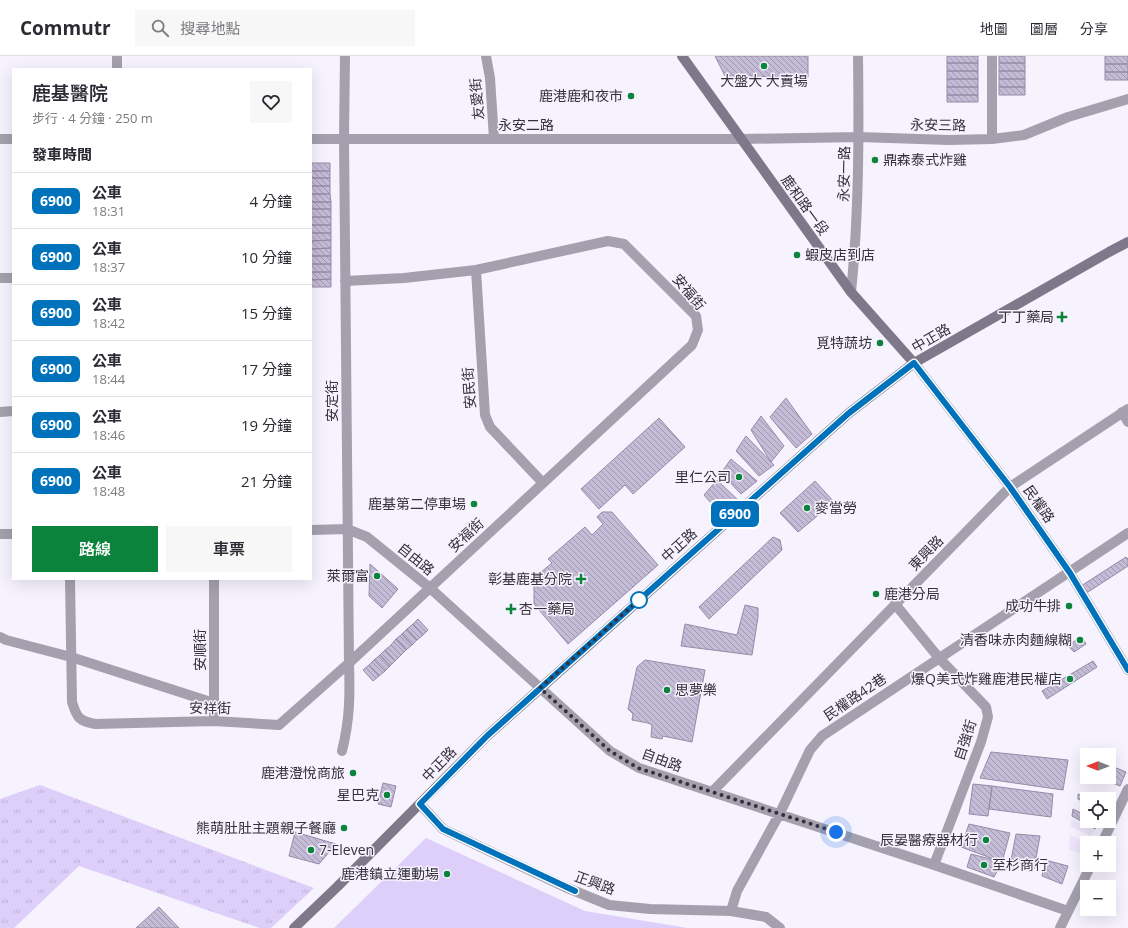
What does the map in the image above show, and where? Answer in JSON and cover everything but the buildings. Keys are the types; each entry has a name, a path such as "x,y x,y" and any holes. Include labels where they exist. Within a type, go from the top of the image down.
{"main road":[{"name":"鹿和路一段","path":"682,56 851,292 914,363"},
{"name":"中正路","path":"294,928 487,736 849,413 914,363 1128,242"}],"street":[{"path":"117,56 117,68"},
{"name":"安定街","path":"342,751 347,733 350,701 345,280 345,56"},
{"name":"友愛街","path":"486,56 490,78 494,139"},
{"name":"永安一路","path":"851,292 856,244 858,56"},
{"path":"992,56 992,139"},
{"name":"永安三路","path":"740,139 858,137 949,140 992,139 1024,135 1068,117 1128,99"},
{"name":"永安二路","path":"312,139 740,139"},
{"path":"0,140 12,140"},
{"name":"安福街","path":"345,280 404,278 476,270 608,241 624,244 696,316 698,330 692,345 430,588"},
{"name":"安民街","path":"476,270 485,415 490,427 543,483"},
{"path":"0,278 12,278"},
{"name":"民權路","path":"914,363 1010,487 1070,573 1128,670"},
{"path":"1125,410 1128,422"},
{"name":"東興路","path":"712,792 1010,487 1125,410"},
{"path":"0,412 12,412"},
{"name":"自由路","path":"312,530 347,529 367,537 430,588 610,751 638,768 780,813 1068,911"},
{"name":"民權路42巷","path":"731,911 736,891 780,813 810,750 822,736 1070,573 1128,533"},
{"path":"0,534 12,534"},
{"name":"安祥街","path":"70,580 72,702 76,715 83,722 95,724 214,721 279,725 430,588"},
{"name":"安順街","path":"214,580 214,721"},
{"name":"自強街","path":"895,604 939,658 986,707 988,716 981,742 934,865"},
{"path":"0,637 6,640 71,657 214,703"},
{"path":"1105,836 1128,789"},
{"name":"正興路","path":"420,804 443,829 565,887 609,905 650,909 731,911 766,917 780,928"},
{"path":"1060,928 1088,872"}],"shaded area":[{"path":"1071,819 1080,823 1080,828 1091,828 1095,830 1090,836 1071,827"},
{"path":"1070,835 1080,839 1080,854 1069,850"}],"green space":[{"path":"40,785 314,888 271,928 260,928 79,866 14,928 0,928 0,799"},
{"name":"鹿港鎮立運動場","path":"426,838 585,911 687,928 334,928"}],"bus line":[{"name":"6900","path":"575,891 443,829 420,804 487,736 574,658 849,413 914,363 1010,487 1070,573 1128,670"}],"place":[{"name":"大盤大 大賣場","path":"764,66"},
{"name":"鹿港鹿和夜市","path":"631,96"},
{"name":"鼎森泰式炸雞","path":"875,160"},
{"name":"蝦皮店到店","path":"797,255"},
{"name":"丁丁藥局","path":"1062,317"},
{"name":"覓特蔬坊","path":"880,343"},
{"name":"里仁公司","path":"739,477"},
{"name":"鹿基第二停車場","path":"474,504"},
{"name":"麥當勞","path":"807,508"},
{"name":"萊爾富","path":"377,576"},
{"name":"彰基鹿基分院","path":"581,579"},
{"name":"鹿港分局","path":"876,594"},
{"name":"成功牛排","path":"1069,606"},
{"name":"杏一藥局","path":"511,609"},
{"name":"清香味赤肉麵線糊","path":"1080,640"},
{"name":"爆Q美式炸雞鹿港民權店","path":"1070,679"},
{"name":"思夢樂","path":"667,690"},
{"name":"鹿港澄悅商旅","path":"353,773"},
{"name":"星巴克","path":"387,795"},
{"name":"熊萌肚肚主題親子餐廳","path":"344,828"},
{"name":"辰晏醫療器材行","path":"986,840"},
{"name":"7-Eleven","path":"311,850"},
{"name":"至杉商行","path":"984,865"},
{"name":"鹿港鎮立運動場","path":"447,874"}],"route":[{"path":"639,600 641,598 540,688 610,751 638,768 836,832"}]}
